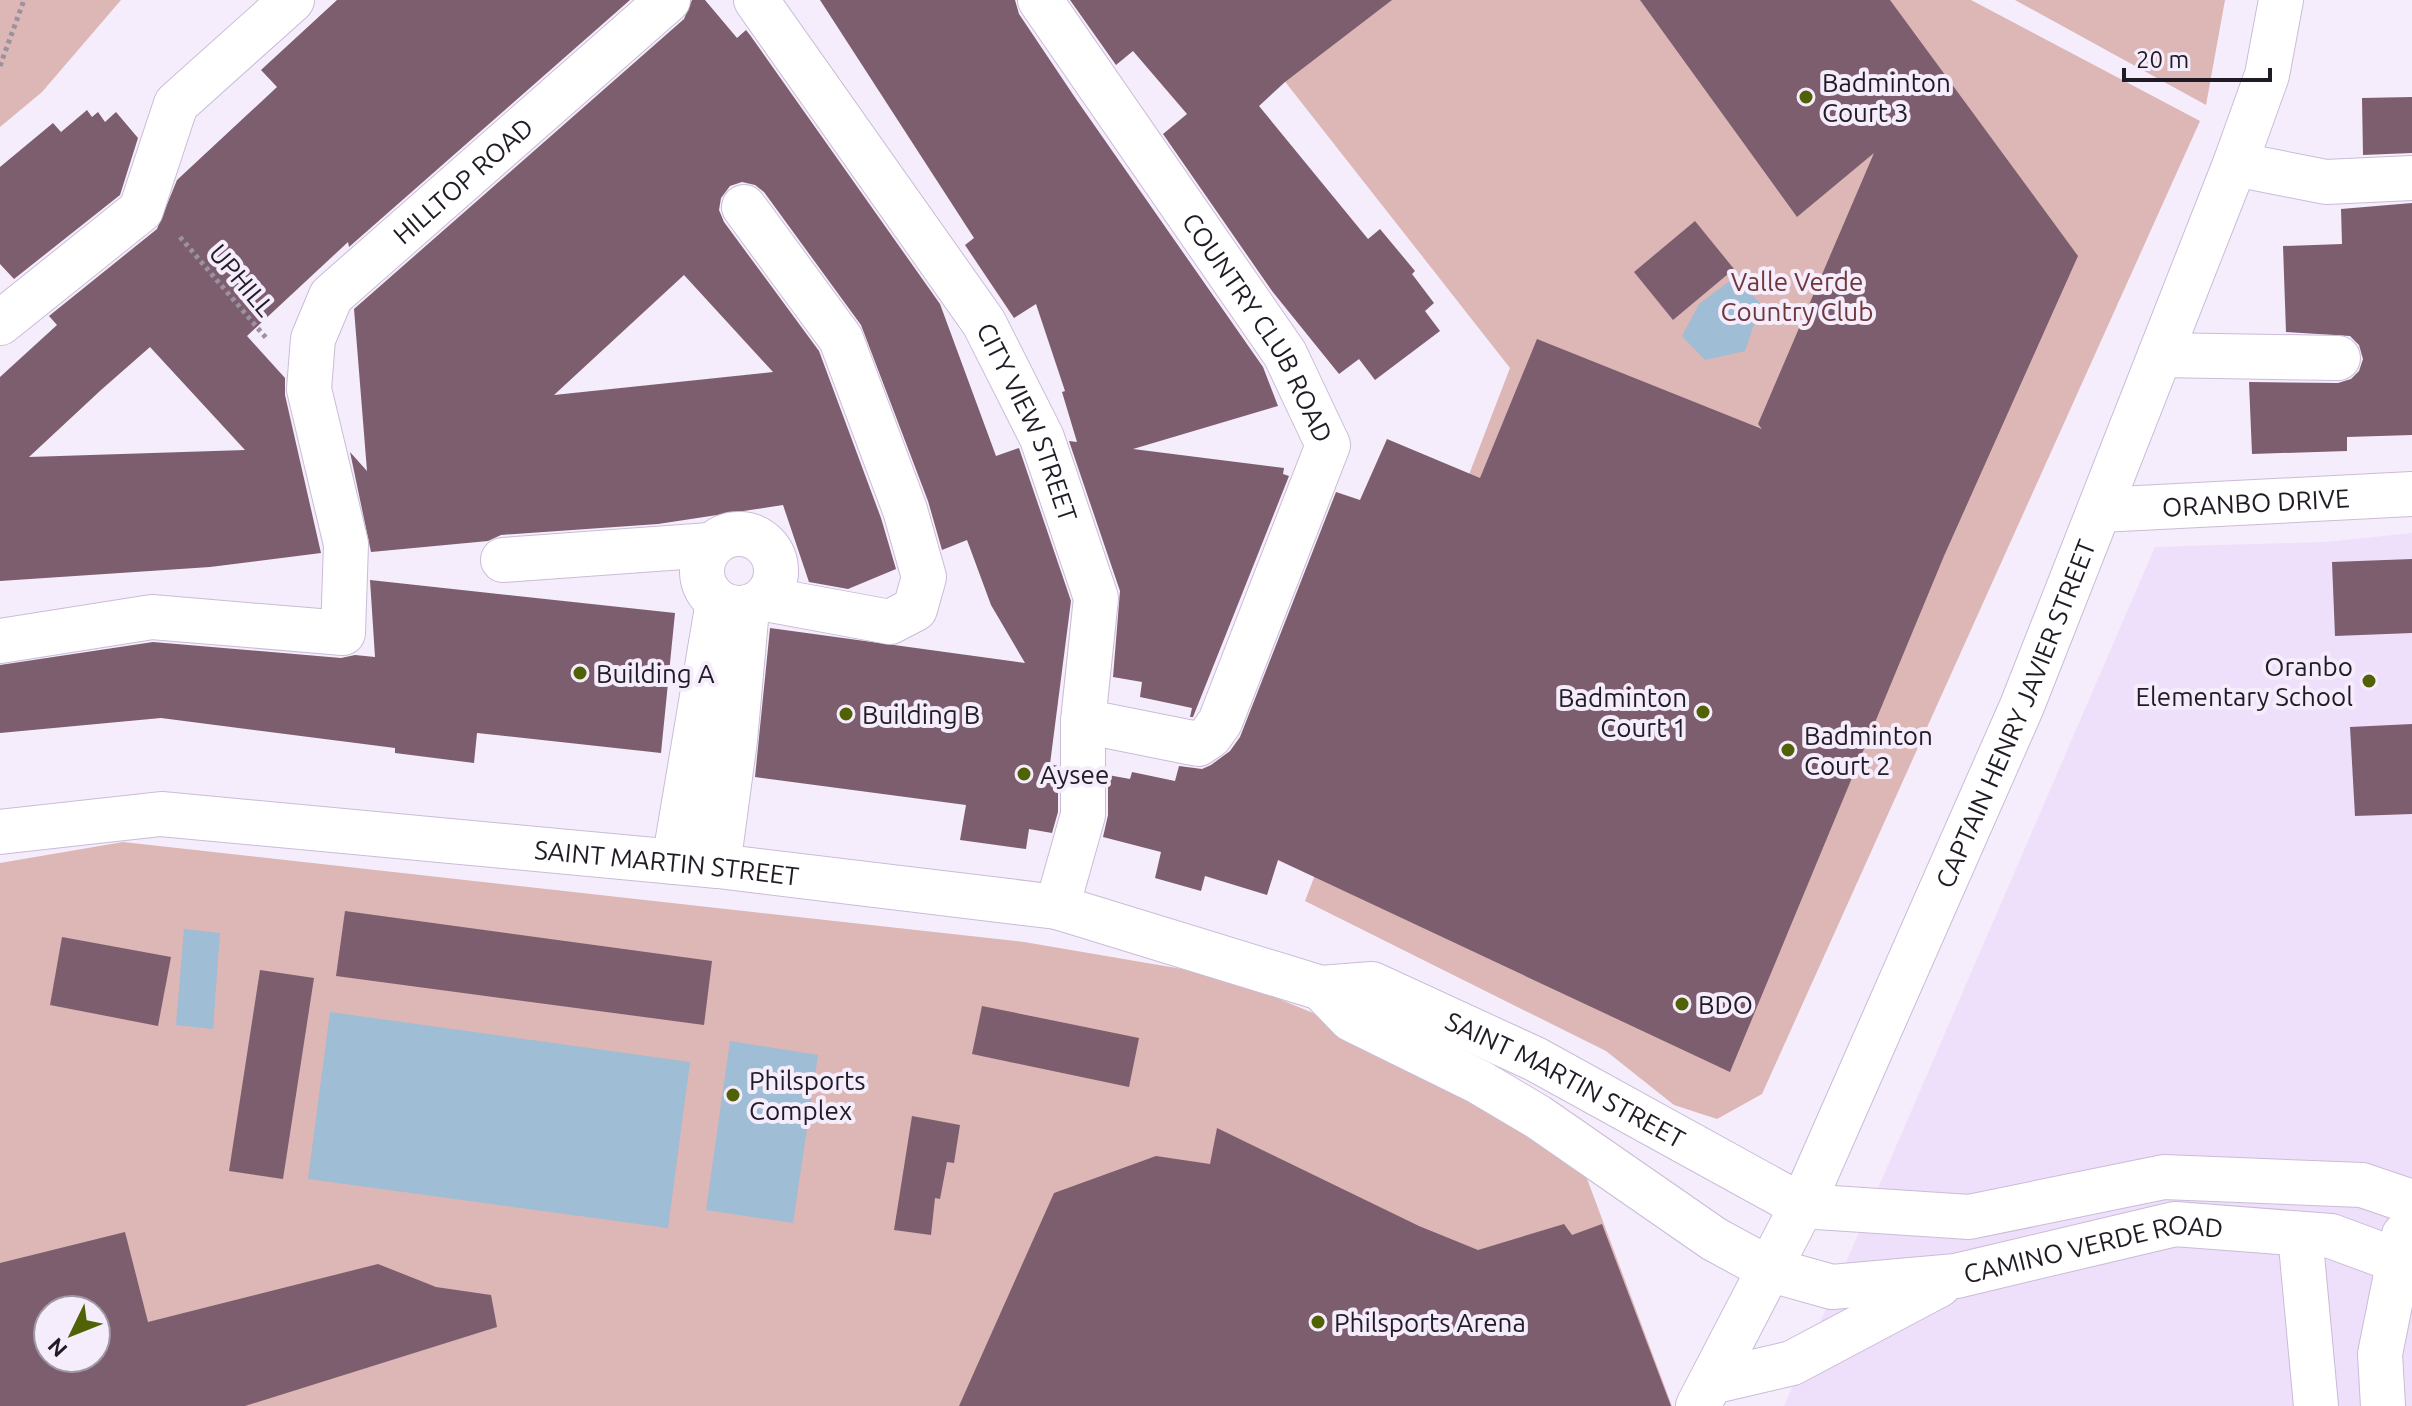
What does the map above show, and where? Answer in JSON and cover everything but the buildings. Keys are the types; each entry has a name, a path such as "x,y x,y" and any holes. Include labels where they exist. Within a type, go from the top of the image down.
{"street":[{"path":"0,323 141,210 176,104 292,0"},
{"name":"HILLTOP ROAD","path":"309,389 313,339 331,296 668,0"},
{"name":"CITY VIEW STREET","path":"756,0 984,323 1042,438 1096,598 1083,721 1083,815 1057,907"},
{"name":"COUNTRY CLUB ROAD","path":"1040,0 1285,354 1328,445 1220,722 1210,736 1198,744 1083,721"},
{"name":"CAPTAIN HENRY JAVIER STREET","path":"1704,1394 1802,1206 2022,706 2235,164 2267,75 2281,0"},
{"path":"2235,164 2326,182 2412,178"},
{"path":"710,545 701,564 703,586 743,603 890,622 915,609 924,577 905,510 841,339 744,207"},
{"path":"2160,355 2338,358"},
{"path":"0,641 152,617 343,633 346,544 309,389"},
{"name":"ORANBO DRIVE","path":"2100,510 2412,494"},
{"path":"503,560 710,545 728,534 748,533 765,544 776,561 775,582 743,603 712,761 674,862"},
{"path":"712,761 718,866"},
{"name":"SAINT MARTIN STREET","path":"0,832 161,814 718,866 1057,907 1321,988 1372,984 1535,1059 1802,1206"},
{"name":"SAINT MARTIN STREET","path":"1321,988 1351,1019 1479,1082 1538,1117 1714,1239 1771,1270"},
{"name":"CAMINO VERDE ROAD","path":"1802,1206 1969,1217 2164,1177 2362,1185 2412,1202"},
{"path":"2383,1406 2380,1354 2405,1264 2412,1202"},
{"name":"CAMINO VERDE ROAD","path":"1771,1270 1832,1287 1956,1276 2175,1224 2331,1236 2405,1264"},
{"path":"2300,1234 2316,1406"},
{"path":"1704,1394 1792,1363 1956,1276"}],"path":[{"path":"0,66 24,0"},
{"name":"UPHILL","path":"145,197 309,389"}],"shaded area":[{"path":"2412,533 2412,1406 1784,1406 2155,547 2326,542"}],"green space":[{"path":"0,0 121,0 42,92 0,127"},
{"name":"Valle Verde Country Club","path":"1221,0 1971,0 2200,121 1762,1094 1717,1119 1674,1105 1606,1051 1305,901 1510,368"},
{"path":"2015,0 2225,0 2206,105"},
{"name":"Philsports Complex","path":"123,842 1024,942 1223,976 1352,1029 1580,1160 1672,1406 0,1406 0,863"}],"water":[{"path":"1735,277 1761,304 1745,351 1705,360 1682,336 1699,304"},
{"path":"184,929 220,933 213,1029 176,1025"},
{"path":"330,1012 690,1062 668,1228 308,1179"},
{"path":"730,1041 818,1055 793,1223 706,1210"}],"place":[{"name":"Badminton Court 3","path":"1806,97"},
{"name":"Building A","path":"580,673"},
{"name":"Oranbo Elementary School","path":"2369,681"},
{"name":"Badminton Court 1","path":"1703,712"},
{"name":"Building B","path":"846,714"},
{"name":"Badminton Court 2","path":"1788,750"},
{"name":"Aysee","path":"1024,774"},
{"name":"BDO","path":"1682,1004"},
{"name":"Philsports Complex","path":"733,1095"},
{"name":"Philsports Arena","path":"1318,1322"}]}
